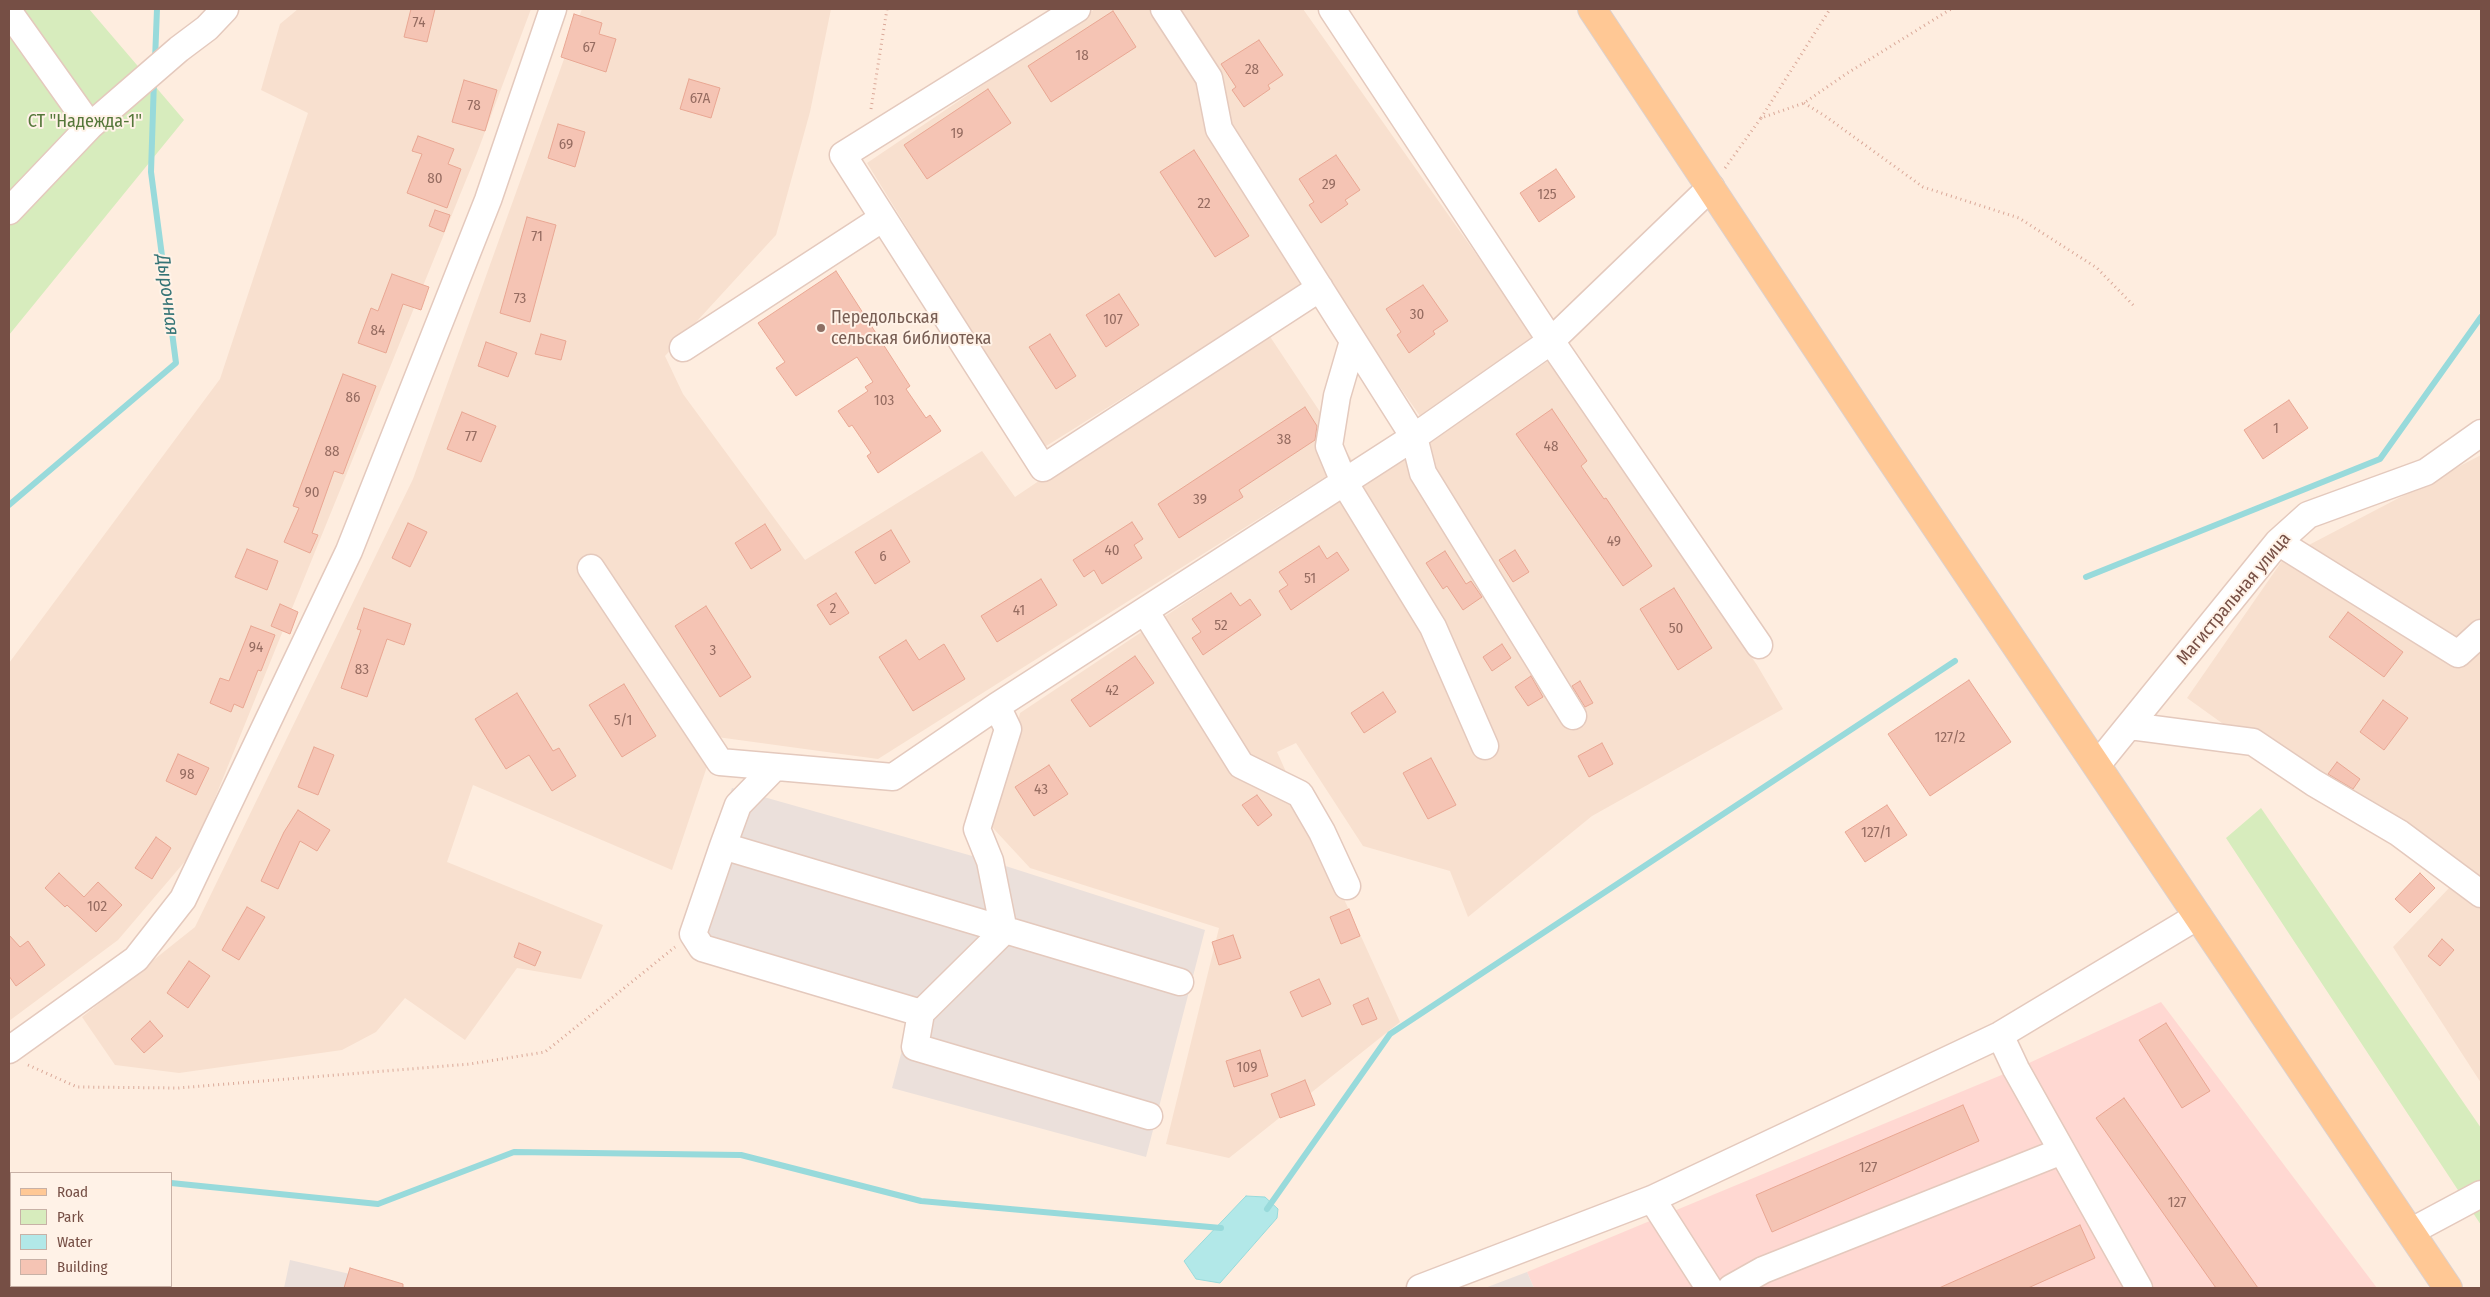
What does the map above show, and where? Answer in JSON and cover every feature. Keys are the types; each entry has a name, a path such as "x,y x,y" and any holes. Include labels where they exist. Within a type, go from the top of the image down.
{"main road":[{"path":"1592,9 1881,445 2448,1288"}],"street":[{"path":"9,211 90,126 179,49 207,28 225,9"},
{"path":"17,1057 136,959 183,899 349,551 488,200 553,9"},
{"path":"1077,9 843,156 1043,468 1320,288"},
{"path":"1164,9 1209,78 1219,129 1414,437 1423,474 1574,716"},
{"path":"1332,9 1551,341 1759,645"},
{"path":"9,12 90,126"},
{"path":"591,568 720,762 892,777 997,706 1414,437 1551,341 1711,187"},
{"path":"684,348 883,218"},
{"path":"1354,341 1337,396 1328,446 1344,482 1433,627 1485,746"},
{"name":"Магистральная улица","path":"2096,765 2130,726 2278,542 2308,514 2426,472 2476,445"},
{"path":"2278,542 2458,654 2481,633"},
{"path":"1144,611 1241,765 1300,794 1322,832 1347,886"},
{"path":"997,706 1008,729 977,829 990,861 1004,931"},
{"path":"2130,726 2253,742 2314,783 2399,833 2481,894"},
{"path":"775,767 738,805 693,934 702,948 921,1013"},
{"path":"723,846 1180,982"},
{"path":"1420,1288 1652,1199 2000,1035 2198,916"},
{"path":"1004,931 921,1013 915,1046 1149,1116"},
{"path":"2000,1035 2016,1069 2139,1288"},
{"path":"1731,1288 1763,1270 2062,1151"},
{"path":"2410,1232 2481,1194"},
{"path":"1652,1199 1709,1288"}],"path":[{"path":"867,141 887,9"},
{"path":"1711,187 1761,118 1830,9"},
{"path":"1761,118 1804,103 1846,74 1951,9"},
{"path":"1804,103 1923,187 2019,218 2097,268 2135,307"},
{"path":"17,1057 78,1087 178,1088 470,1064 545,1052 693,934"}],"shaded area":[{"path":"298,9 531,9 477,153 193,852 118,940 9,1021 9,663 220,379 308,113 261,90 280,24"},
{"path":"582,9 831,9 810,112 776,235 665,356 683,394 805,560 982,451 1015,497 1265,329 1352,460 878,759 717,737 672,870 473,785 447,862 603,925 581,979 517,968 465,1040 405,998 376,1032 342,1050 179,1073 115,1065 82,1017 195,927 413,479"},
{"path":"1095,9 1303,9 1536,339 1420,416 1321,274 1043,448 867,163"},
{"path":"1548,361 1757,665 1783,709 1592,816 1468,917 1450,871 1363,846 1296,743 1277,752 1400,1022 1229,1158 1166,1144 1219,928 1030,868 992,827 1020,713"},
{"path":"2481,455 2481,1083 2393,947 2450,887 2187,698 2284,558"},
{"path":"732,788 990,861 1205,930 1146,1157 892,1088 912,1012 682,941"},
{"path":"2161,1002 2377,1288 1534,1288 1527,1272 2016,1069"},
{"path":"290,1260 410,1288 284,1288"},
{"path":"1527,1272 1534,1288 1485,1288"}],"green space":[{"name":"СТ \"Надежда-1\"","path":"9,9 89,9 184,120 9,335"},
{"path":"2261,808 2481,1128 2481,1225 2226,838"}],"water":[{"path":"1246,1196 1265,1197 1278,1209 1277,1218 1220,1283 1196,1279 1184,1261"}],"building":[{"path":"411,9 435,9 427,42 404,37"},
{"path":"1113,11 1136,47 1051,102 1028,66"},
{"path":"574,14 602,23 599,34 616,39 606,72 561,57"},
{"path":"1259,40 1283,75 1268,85 1270,89 1244,107 1232,90 1236,87 1221,64"},
{"path":"689,79 720,88 711,118 680,109"},
{"path":"464,80 497,90 485,131 452,122"},
{"path":"988,89 1011,123 927,179 904,145"},
{"path":"558,124 585,132 575,167 548,158"},
{"path":"418,136 454,149 448,164 461,169 447,208 407,193 422,154 412,151"},
{"path":"1194,150 1249,236 1215,257 1160,172"},
{"path":"1336,155 1360,190 1345,200 1348,204 1321,223 1309,205 1314,202 1299,179"},
{"path":"1556,169 1575,197 1539,222 1520,193"},
{"path":"435,210 450,215 444,232 429,226"},
{"path":"527,217 556,225 530,322 500,313"},
{"path":"836,271 910,386 906,389 926,418 930,415 941,431 878,473 867,456 871,453 852,425 849,427 838,411 868,391 865,387 873,382 857,357 796,396 776,368 785,362 758,323"},
{"path":"392,274 429,287 421,310 403,304 386,353 358,343 371,308 378,311"},
{"path":"1423,285 1448,321 1433,331 1435,334 1409,353 1397,335 1401,332 1386,309"},
{"path":"1119,294 1139,325 1106,347 1086,315"},
{"path":"541,334 566,341 561,360 535,354"},
{"path":"1050,334 1076,376 1056,389 1029,347"},
{"path":"486,342 517,353 508,377 478,366"},
{"path":"343,374 376,386 343,474 334,471 312,533 318,535 310,553 284,542 299,508 293,506"},
{"path":"2289,400 2308,428 2263,459 2244,430"},
{"path":"1305,407 1317,426 1315,440 1239,490 1243,497 1179,538 1158,504"},
{"path":"1552,409 1587,461 1581,466 1604,499 1606,498 1652,566 1623,586 1516,434"},
{"path":"462,412 496,426 481,462 447,449"},
{"path":"1132,522 1143,539 1134,545 1142,558 1102,584 1094,570 1084,577 1073,560"},
{"path":"408,523 427,532 410,567 392,558"},
{"path":"765,524 781,550 751,569 735,543"},
{"path":"891,530 910,562 875,584 855,552"},
{"path":"1319,546 1327,559 1337,552 1349,570 1291,610 1279,591 1288,585 1279,572"},
{"path":"247,549 278,561 267,590 235,577"},
{"path":"1515,550 1529,572 1513,582 1499,560"},
{"path":"1445,551 1466,584 1471,581 1482,597 1463,610 1447,586 1443,589 1426,563"},
{"path":"1041,579 1057,605 997,642 981,616"},
{"path":"1674,588 1712,648 1678,670 1640,609"},
{"path":"836,593 849,613 830,625 817,605"},
{"path":"1231,593 1240,606 1250,599 1261,615 1203,655 1192,638 1201,632 1192,619"},
{"path":"280,604 298,612 290,634 271,626"},
{"path":"706,606 751,677 720,697 675,626"},
{"path":"364,608 411,624 404,645 387,639 367,697 341,688 361,630 357,629"},
{"path":"2348,612 2403,652 2384,677 2329,637"},
{"path":"251,626 275,635 261,671 258,670 243,708 234,704 231,712 210,703 220,678 229,681"},
{"path":"906,640 919,660 944,644 965,679 913,711 879,657"},
{"path":"1502,644 1511,658 1492,671 1483,657"},
{"path":"1135,656 1154,683 1090,727 1071,700"},
{"path":"1531,676 1543,697 1528,706 1515,687"},
{"path":"1969,680 2011,742 1930,796 1888,734"},
{"path":"1580,681 1593,703 1585,707 1572,686"},
{"path":"624,684 656,736 622,757 589,705"},
{"path":"1383,692 1396,712 1364,733 1351,713"},
{"path":"517,693 553,751 559,748 576,776 552,791 529,755 506,769 475,719"},
{"path":"2383,700 2408,718 2384,750 2360,732"},
{"path":"1602,743 1613,764 1589,777 1578,756"},
{"path":"314,747 334,755 318,795 298,787"},
{"path":"178,754 209,768 196,795 166,781"},
{"path":"1431,758 1456,805 1428,819 1403,773"},
{"path":"2337,762 2360,779 2353,789 2328,774"},
{"path":"1049,765 1068,794 1034,816 1015,787"},
{"path":"1257,795 1272,815 1258,826 1242,805"},
{"path":"1887,805 1907,835 1865,862 1845,832"},
{"path":"298,810 330,830 317,851 300,841 278,889 261,881 284,832"},
{"path":"156,837 171,848 152,879 135,868"},
{"path":"59,873 84,897 98,882 122,905 96,932 45,888"},
{"path":"2420,873 2435,888 2410,913 2395,899"},
{"path":"247,907 265,917 239,960 222,950"},
{"path":"1349,909 1360,936 1341,944 1330,917"},
{"path":"9,935 20,947 28,941 45,965 16,986 9,976"},
{"path":"1233,935 1241,958 1219,965 1212,942"},
{"path":"2442,939 2454,950 2440,966 2428,956"},
{"path":"519,943 541,952 535,966 514,957"},
{"path":"189,961 210,976 188,1008 167,993"},
{"path":"1319,979 1331,1004 1302,1017 1290,992"},
{"path":"1368,998 1377,1019 1362,1025 1353,1005"},
{"path":"150,1021 163,1036 144,1053 131,1039"},
{"path":"2166,1023 2210,1091 2182,1108 2139,1040"},
{"path":"1260,1050 1268,1076 1234,1087 1226,1061"},
{"path":"1305,1080 1315,1105 1280,1118 1271,1094"},
{"path":"2124,1098 2258,1288 2216,1288 2096,1118"},
{"path":"1963,1105 1979,1141 1772,1232 1756,1195"},
{"path":"2080,1225 2095,1258 2028,1288 1939,1288"},
{"path":"350,1268 403,1284 403,1288 344,1288"}],"waterway":[{"name":"Дырочная","path":"155,60 157,9"},
{"name":"Дырочная","path":"9,505 176,363 151,172 154,80"},
{"path":"2086,577 2380,459 2481,317"},
{"path":"1267,1209 1390,1034 1955,661"},
{"path":"172,1183 378,1204 514,1152 741,1155 921,1201 1221,1228"}],"place":[{"name":"Передольская сельская библиотека","path":"821,328"}]}
